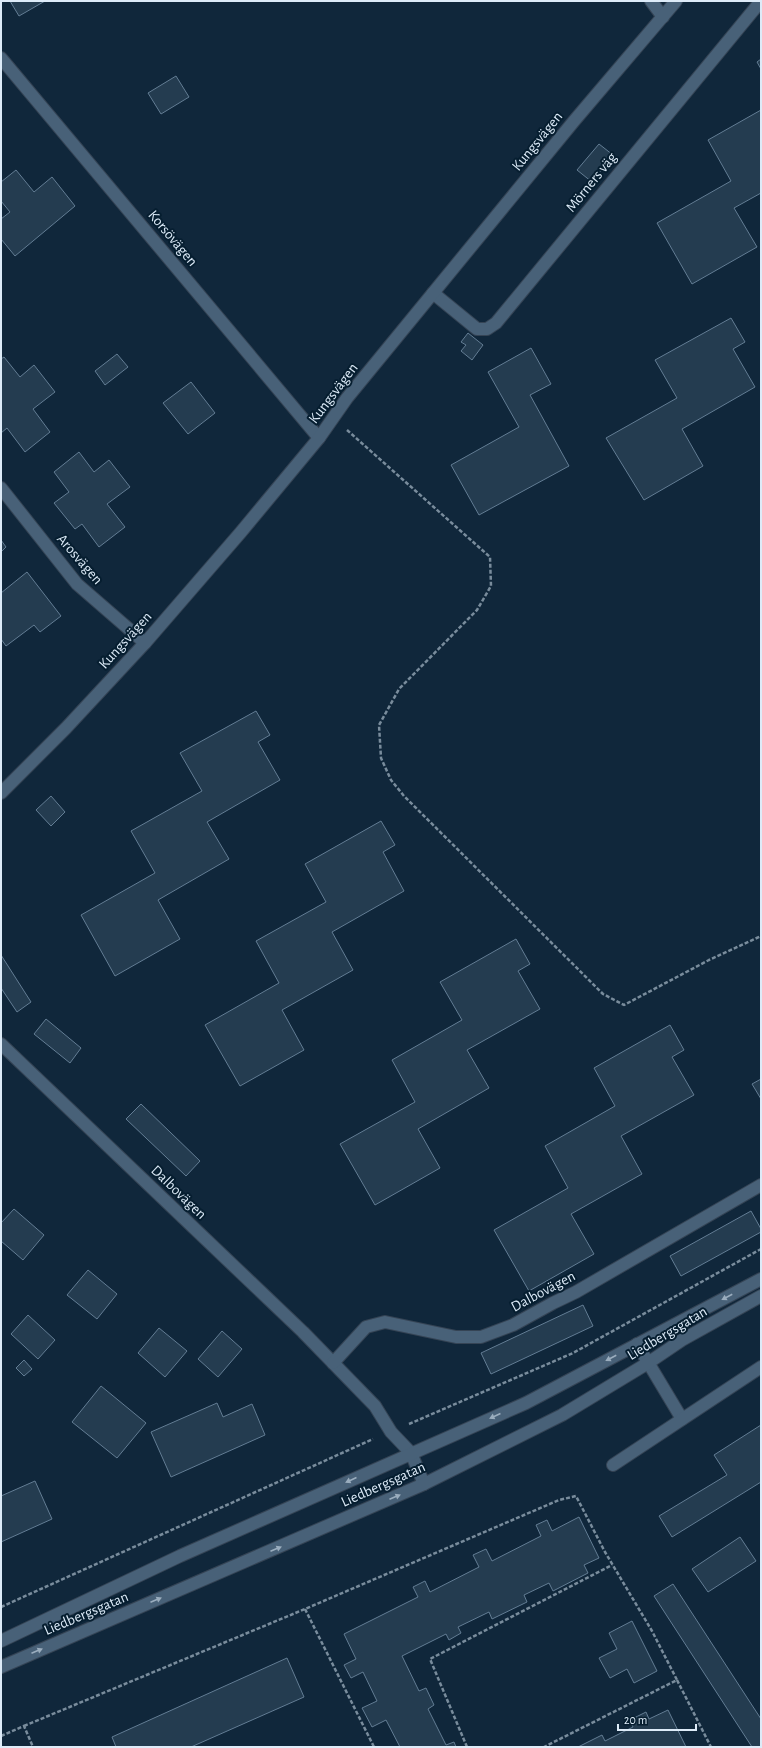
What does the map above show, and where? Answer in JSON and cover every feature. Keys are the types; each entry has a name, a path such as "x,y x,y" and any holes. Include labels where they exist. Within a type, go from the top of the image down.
{"street":[{"path":"651,1 663,17"},
{"name":"Kungsvägen","path":"1,793 66,728 145,643 241,532 319,438 347,398 433,293 574,121 676,1"},
{"name":"Mörners väg","path":"433,293 477,329 487,330 496,323 761,1"},
{"name":"Korsövägen","path":"1,58 319,438"},
{"name":"Arosvägen","path":"1,488 77,584 145,643"},
{"name":"Dalbovägen","path":"1,1044 376,1406 390,1432 411,1453 424,1484"},
{"name":"Dalbovägen","path":"333,1363 366,1327 385,1322 456,1337 481,1337 513,1325 576,1292 761,1185"},
{"name":"Liedbergsgatan","path":"1,1641 180,1556 526,1403 761,1279"},
{"name":"Liedbergsgatan","path":"1,1667 424,1484 562,1414 648,1363 682,1340 761,1296"},
{"path":"637,1344 682,1419"},
{"path":"613,1465 761,1367"}],"path":[{"path":"333,418 490,557 491,586 477,610 399,689 379,725 380,758 391,780 404,796 603,994 624,1005 710,960 761,936"},
{"path":"1,1736 305,1609 559,1500 576,1496 612,1565 652,1631 711,1747"},
{"path":"467,1747 430,1659 612,1565"},
{"path":"305,1609 374,1747"},
{"path":"544,1747 677,1680"},
{"path":"24,1726 33,1747"}],"building":[{"path":"10,1 45,1 19,16"},
{"path":"761,59 761,69 757,62"},
{"path":"176,76 189,97 161,114 148,93"},
{"path":"761,110 761,193 734,208 757,247 692,284 657,223 731,181 708,140"},
{"path":"599,144 613,155 592,182 577,170"},
{"path":"16,170 34,192 52,177 75,206 15,256 1,239 1,219 10,212 1,201 1,182"},
{"path":"731,318 745,342 733,349 755,387 682,429 703,466 644,500 606,438 677,398 655,360"},
{"path":"468,333 483,345 472,360 461,351 466,345 461,342"},
{"path":"531,348 551,384 530,395 569,466 479,515 451,465 519,427 488,372"},
{"path":"117,354 128,367 105,385 95,371"},
{"path":"4,357 20,377 34,365 55,392 33,409 50,432 25,452 7,428 1,433 1,359"},
{"path":"191,382 215,413 188,434 163,403"},
{"path":"79,452 94,472 109,460 130,487 107,504 125,527 99,547 82,524 75,529 54,503 69,492 54,472"},
{"path":"1,540 6,547 1,552"},
{"path":"27,572 61,616 40,632 34,625 6,646 1,639 1,593"},
{"path":"256,711 270,735 258,742 280,780 207,822 229,859 158,900 180,939 115,976 81,915 155,873 131,831 202,791 180,753"},
{"path":"51,796 65,812 51,826 36,810"},
{"path":"381,821 395,845 383,852 404,891 332,932 353,970 282,1010 304,1050 240,1086 205,1025 279,983 256,941 326,902 305,864"},
{"path":"516,939 530,964 518,971 540,1009 467,1050 489,1088 418,1129 440,1168 375,1205 340,1144 415,1102 392,1060 462,1020 440,982"},
{"path":"1,955 31,1002 17,1012 1,988"},
{"path":"46,1019 81,1048 70,1063 34,1034"},
{"path":"670,1025 684,1050 672,1057 694,1095 621,1136 642,1174 571,1214 594,1254 529,1291 494,1230 568,1188 545,1146 615,1106 594,1068"},
{"path":"761,1079 761,1099 752,1084"},
{"path":"141,1104 200,1161 186,1176 126,1119"},
{"path":"14,1209 44,1235 23,1260 1,1241 1,1223"},
{"path":"751,1211 761,1229 761,1232 681,1276 670,1256"},
{"path":"88,1270 117,1294 97,1319 67,1295"},
{"path":"583,1305 593,1326 491,1374 481,1353"},
{"path":"28,1315 55,1340 38,1359 11,1334"},
{"path":"159,1328 187,1351 165,1377 138,1353"},
{"path":"222,1331 242,1349 218,1377 198,1359"},
{"path":"24,1360 32,1369 24,1376 16,1368"},
{"path":"101,1386 146,1423 117,1458 72,1422"},
{"path":"217,1403 223,1417 252,1404 265,1435 171,1477 151,1432"},
{"path":"761,1425 761,1482 672,1537 659,1516 727,1475 714,1455"},
{"path":"35,1481 52,1519 1,1542 1,1496"},
{"path":"579,1517 599,1558 584,1565 588,1573 553,1591 549,1583 524,1595 527,1602 492,1619 489,1612 458,1627 461,1633 449,1640 446,1634 402,1656 419,1691 426,1688 434,1705 428,1709 446,1745 454,1742 456,1747 400,1747 386,1720 372,1727 362,1708 377,1701 363,1672 351,1678 344,1665 356,1659 344,1634 418,1597 413,1587 425,1581 430,1592 479,1567 473,1555 486,1549 492,1561 541,1536 536,1525 547,1520 552,1531"},
{"path":"740,1537 756,1561 708,1592 692,1569"},
{"path":"673,1584 761,1719 761,1747 752,1747 654,1596"},
{"path":"632,1621 657,1671 634,1683 627,1669 610,1678 599,1658 617,1649 609,1633"},
{"path":"287,1658 304,1697 191,1747 116,1747 112,1737"},
{"path":"668,1710 686,1747 578,1747 602,1735 605,1741 633,1727 630,1720 646,1712 649,1719"}]}
